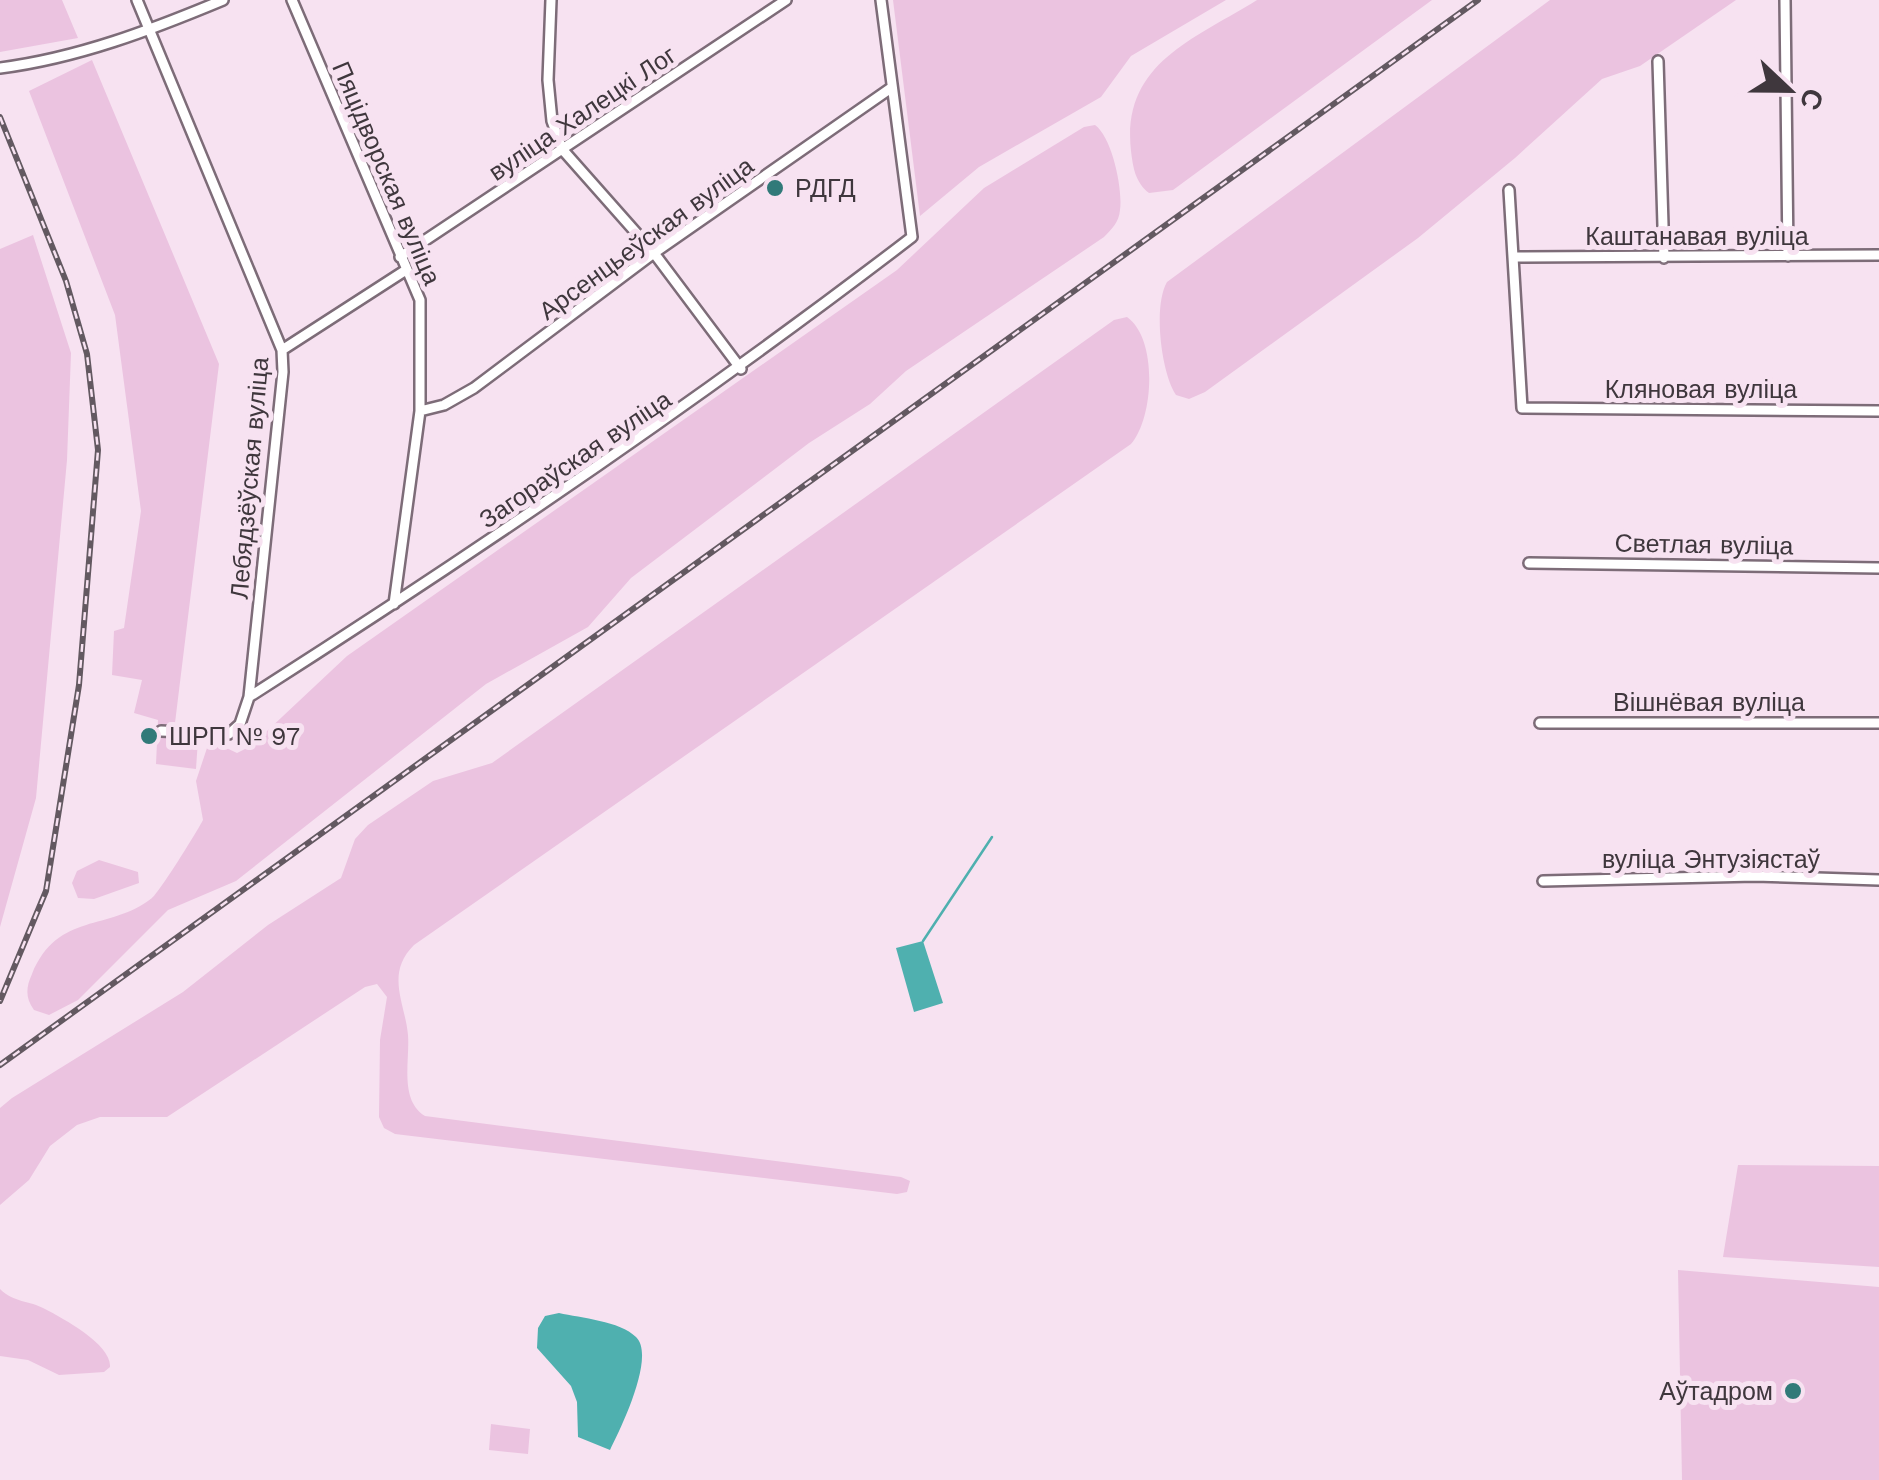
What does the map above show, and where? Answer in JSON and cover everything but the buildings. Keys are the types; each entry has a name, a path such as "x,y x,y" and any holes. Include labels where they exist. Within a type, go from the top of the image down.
{"street":[{"name":"Лебядзёўская вуліца","path":"136,0 282,350 284,372 249,697 240,724 229,734 161,731"},
{"path":"0,68 44,62 150,31 223,0"},
{"name":"Пяцідворская вуліца","path":"292,0 420,300 420,411 394,604"},
{"path":"550,0 548,80 552,121 562,149 654,253 741,369"},
{"name":"вуліца Халецкі Лог","path":"400,256 786,0"},
{"path":"881,0 891,88"},
{"path":"1785,0 1788,256"},
{"path":"1658,61 1664,258"},
{"name":"Загораўская вуліца","path":"249,697 548,504 741,369 912,237 891,88"},
{"name":"Арсенцьеўская вуліца","path":"420,411 444,405 474,388 654,253 891,88"},
{"path":"1509,190 1515,256"},
{"name":"Каштанавая вуліца","path":"1515,256 1879,255"},
{"name":"Кляновая вуліца","path":"1515,256 1522,408 1879,411"},
{"path":"282,350 406,270"},
{"name":"Светлая вуліца","path":"1529,563 1879,568"},
{"name":"Вішнёвая вуліца","path":"1540,724 1879,724"},
{"name":"вуліца Энтузіястаў","path":"1543,881 1755,876 1879,880"}],"shaded area":[{"path":"0,0 62,0 78,38 0,52"},
{"path":"893,0 1226,0 1131,56 1101,97 979,167 920,216"},
{"path":"1257,0 1432,0 1173,190 1149,193 1138,179 1131,151 1131,121 1138,96 1167,57"},
{"path":"1550,0 1736,0 1640,66 1602,79 1418,238 1205,392 1189,399 1176,395 1166,371 1161,339 1160,307 1167,282"},
{"path":"92,60 219,364 175,723 199,725 196,769 156,764 158,720 134,713 142,680 112,675 114,631 124,628 141,511 115,315 29,91"},
{"path":"1095,125 1111,152 1120,190 1118,218 1104,237 906,371 870,404 809,443 631,578 588,627 486,684 236,881 168,910 78,1000 49,1015 34,1010 28,997 29,983 43,954 56,940 70,931 136,908 152,898 170,874 203,820 196,781 207,748 220,745 237,753 251,746 347,656 897,270 984,188 1084,127"},
{"path":"33,235 71,353 67,460 36,798 0,927 0,249"},
{"path":"1127,317 1144,342 1149,379 1144,416 1131,444 414,945 400,967 399,989 408,1035 409,1090 417,1109 425,1116 901,1177 910,1181 907,1192 897,1194 395,1134 384,1128 379,1117 380,1040 387,997 377,984 365,987 167,1117 100,1117 77,1125 50,1146 29,1180 0,1205 0,1108 12,1098 183,992 268,925 341,878 355,839 368,825 433,781 492,763 1114,320"},
{"path":"99,860 138,872 139,883 94,899 78,898 72,883 77,871"},
{"path":"1738,1165 1879,1166 1879,1267 1723,1257"},
{"name":"Аўтадром","path":"1678,1270 1879,1287 1879,1480 1682,1480"},
{"path":"0,1289 45,1309 85,1334 103,1350 110,1367 104,1372 59,1375 28,1360 0,1356"},
{"path":"491,1424 530,1429 528,1454 489,1450"}],"water":[{"path":"923,941 943,1003 914,1012 896,948"},
{"path":"559,1313 620,1327 636,1337 641,1346 635,1392 610,1450 578,1437 577,1402 571,1386 537,1348 538,1328 545,1316"}],"waterway":[{"path":"923,941 992,837"}],"railway":[{"path":"0,1065 1478,0"},
{"path":"0,117 66,281 87,354 98,450 79,685 46,891 0,1001"}],"place":[{"name":"РДГД","path":"775,188"},
{"name":"ШРП № 97","path":"149,736"},
{"name":"Аўтадром","path":"1793,1391"}]}
